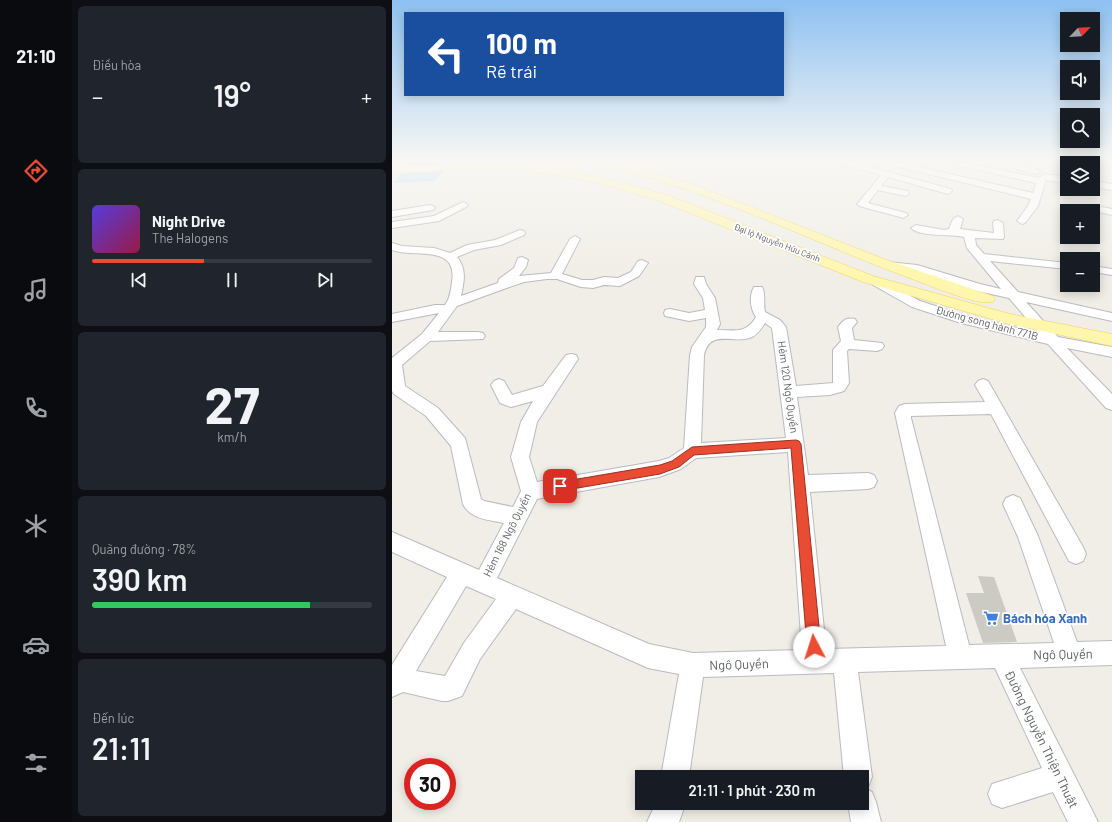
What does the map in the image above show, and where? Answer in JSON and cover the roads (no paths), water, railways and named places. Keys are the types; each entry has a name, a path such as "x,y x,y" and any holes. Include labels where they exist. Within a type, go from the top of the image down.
{"main road":[{"name":"Đại lộ Nguyễn Hữu Cảnh","path":"669,200 868,279 962,307 1040,326 1112,340"},
{"name":"Đại lộ Nguyễn Hữu Cảnh","path":"724,200 884,264 970,294 1027,311 1112,328"}],"street":[{"path":"865,200 862,204 903,215"},
{"path":"1022,221 1033,206 1035,200"},
{"path":"392,225 436,220 464,205"},
{"path":"392,214 430,208"},
{"path":"1100,210 1112,212"},
{"path":"955,232 958,219"},
{"path":"916,228 944,233 955,232 998,238 1000,236 998,224"},
{"path":"449,257 471,247 497,243 520,233"},
{"path":"969,234 971,246 980,257 1053,341 1112,404"},
{"path":"555,276 575,239"},
{"path":"392,246 402,250 430,252 449,257 457,262 460,279 451,306 427,337 393,363 397,386 399,390 432,412 459,443 473,504 480,509 517,517"},
{"path":"980,257 1060,265"},
{"path":"497,287 518,272 523,264 522,260"},
{"path":"392,318 451,306 497,287 522,279 555,276 565,277 581,283 593,284 620,282 635,274 642,263"},
{"path":"884,264 917,268 1014,297 1112,317"},
{"path":"1100,270 1112,272"},
{"path":"692,452 697,355 699,347 713,327 709,298 700,284 700,279"},
{"name":"Đường song hành 771B","path":"868,279 916,304 966,320 1053,341 1112,352"},
{"path":"705,339 715,336 736,335 754,330 762,317 758,305 758,290"},
{"path":"670,313 689,318 712,313"},
{"name":"Hẻm 120 Ngô Quyền","path":"762,317 773,321 779,327 790,392 816,661"},
{"path":"847,344 848,342 845,327 850,322"},
{"path":"427,337 478,336"},
{"path":"790,392 839,387 841,383 840,350 847,344 878,346"},
{"name":"Hẻm 168 Ngô Quyền","path":"483,583 531,492 520,457 529,422 571,359"},
{"path":"499,384 506,399 511,401 548,392"},
{"path":"983,385 1076,554"},
{"path":"960,656 902,412 911,408 996,408"},
{"path":"531,492 660,469 675,464 692,452 796,444"},
{"path":"800,484 868,481"},
{"path":"1013,504 1028,536 1070,654"},
{"name":"Ngô Quyền","path":"392,542 648,656 693,665 960,656 1112,653"},
{"path":"462,573 395,682 449,689 453,687 472,651 512,596"},
{"name":"Đường Nguyễn Thiện Thuật","path":"1001,655 1083,822"},
{"path":"845,660 857,770"},
{"path":"676,770 693,665"},
{"path":"1002,794 1060,776"},
{"path":"662,822 669,810"},
{"path":"864,810 866,822"}],"place":[{"name":"Bách hóa Xanh","path":"991,618"}]}
